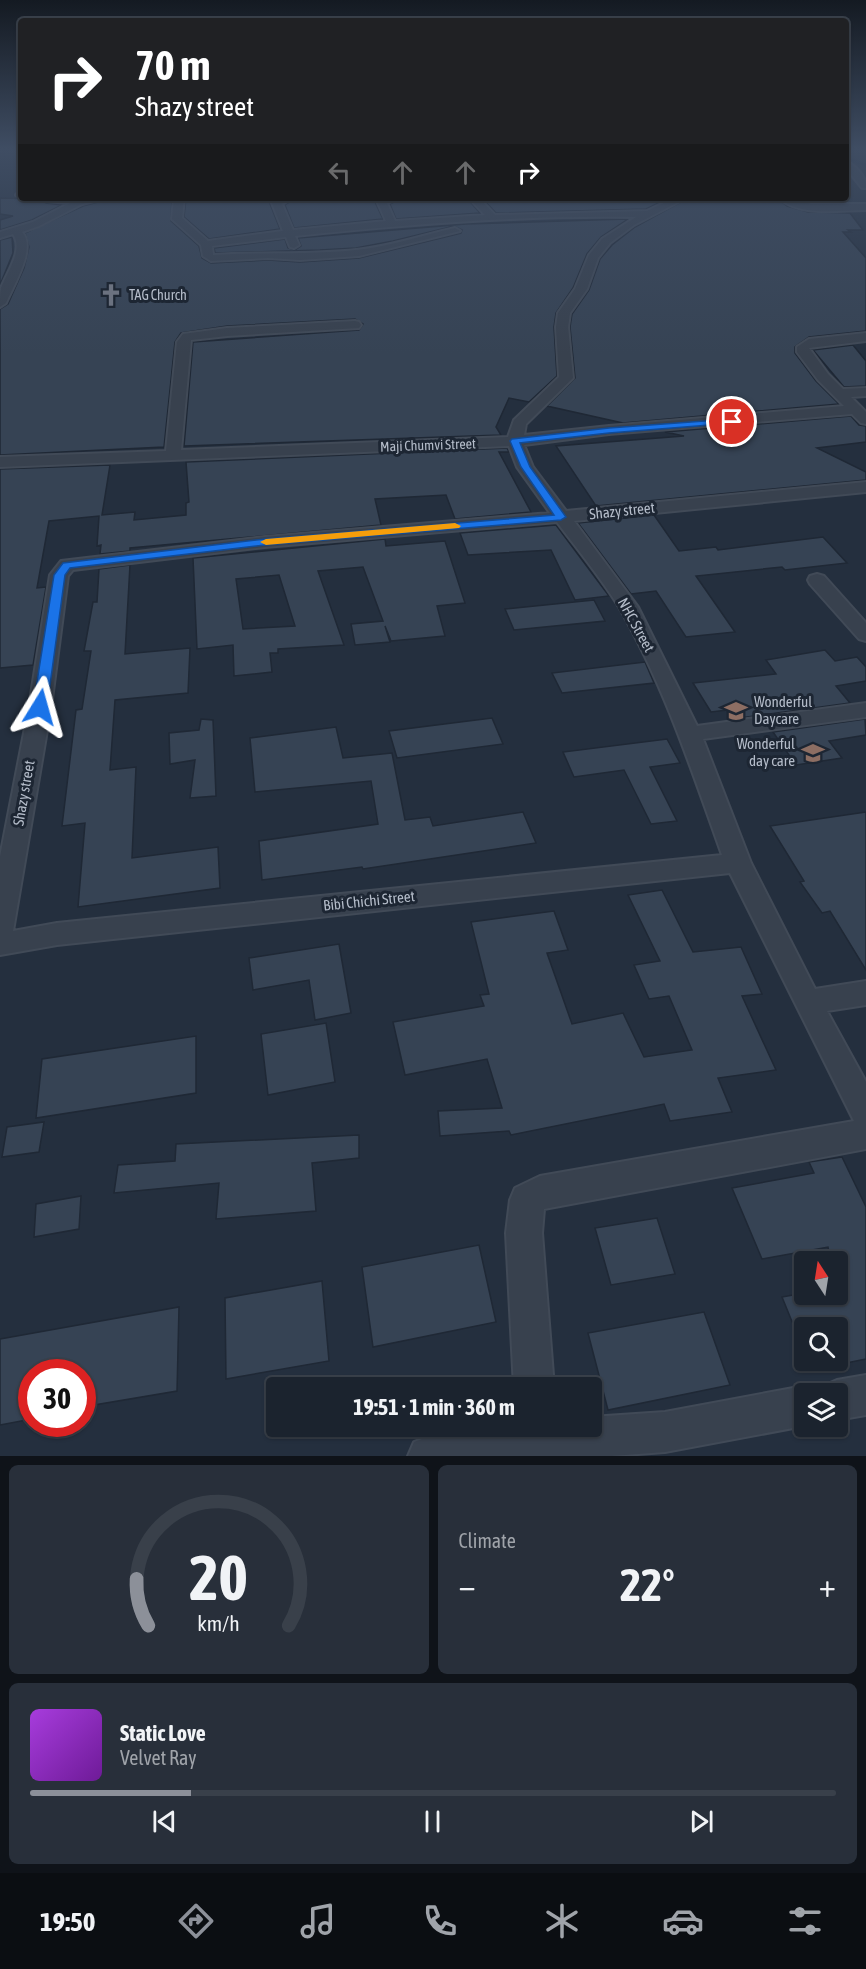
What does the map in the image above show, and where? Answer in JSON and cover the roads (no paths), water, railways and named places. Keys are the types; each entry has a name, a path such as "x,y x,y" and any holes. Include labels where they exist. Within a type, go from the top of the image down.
{"street":[{"path":"0,235 49,218"},
{"path":"177,218 206,244 208,256 211,258 268,255 319,256 366,252 450,233 469,225 469,219"},
{"path":"284,218 296,250"},
{"path":"389,218 392,224"},
{"path":"206,244 290,232 493,218"},
{"path":"515,441 519,423 566,378 562,327 564,314 581,289 593,257 606,240 642,218"},
{"path":"0,303 22,250 20,235 15,231"},
{"path":"268,255 296,250 315,250 319,256"},
{"path":"173,456 183,342 187,337 227,332 355,326"},
{"path":"866,337 809,343 803,347 808,360 866,420"},
{"path":"839,394 866,392"},
{"name":"Maji Chumvi Street","path":"0,462 515,441 609,430 854,410"},
{"name":"NHC Street","path":"515,441 525,467 628,607 690,734 738,863 807,1002 866,1113"},
{"name":"Shazy street","path":"0,929 40,707 59,575 63,567 74,563 265,542 561,517 866,487"},
{"path":"817,580 866,635"},
{"path":"690,734 866,710"},
{"name":"Bibi Chichi Street","path":"0,944 57,934 738,863"},
{"path":"807,1002 866,993"},
{"path":"533,1377 524,1233 526,1200 540,1192 866,1134"},
{"path":"848,1398 866,1395"},
{"path":"428,1456 538,1441 665,1432 794,1408"}],"place":[{"name":"TAG Church","path":"111,295"},
{"name":"Wonderful Daycare","path":"736,711"},
{"name":"Wonderful day care","path":"813,753"}]}
